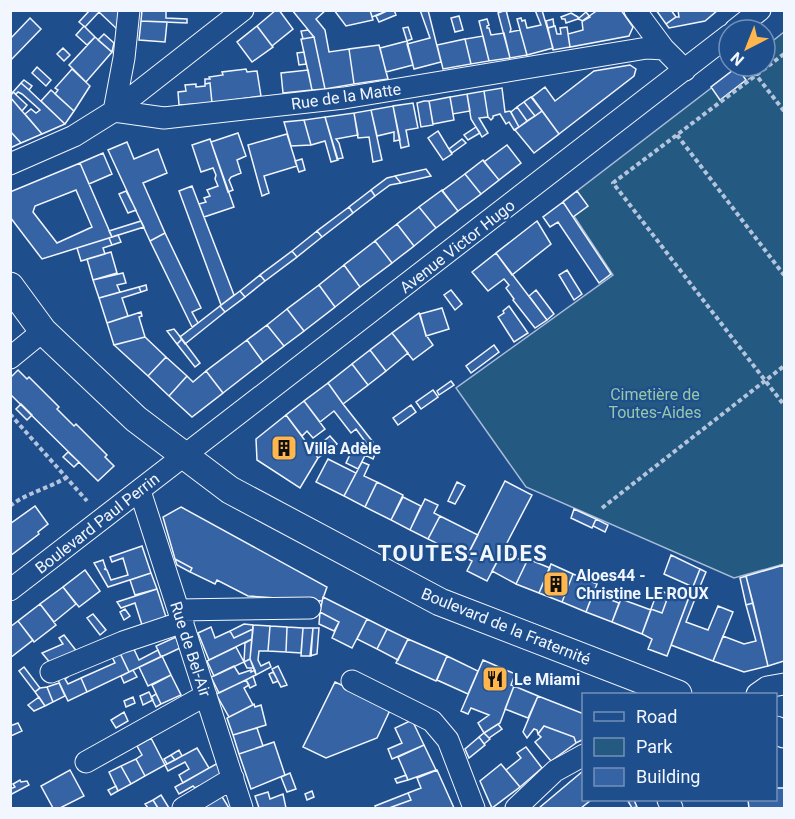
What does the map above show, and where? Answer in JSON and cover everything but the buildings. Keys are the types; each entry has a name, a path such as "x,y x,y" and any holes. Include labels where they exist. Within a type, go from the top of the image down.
{"main road":[{"name":"Boulevard de la Fraternité","path":"10,286 43,331 136,419 230,490 440,602 675,693"}],"street":[{"path":"114,111 124,58 129,10"},
{"path":"10,164 74,136 114,111 243,10"},
{"path":"634,10 664,49 685,70"},
{"name":"Avenue Victor Hugo","path":"184,457 717,45"},
{"name":"Rue de la Matte","path":"114,111 164,118 344,98 625,51 647,48 664,49"},
{"path":"10,358 43,331"},
{"name":"Boulevard Paul Perrin","path":"10,590 184,457"},
{"name":"Rue de Bel-Air","path":"140,490 242,808"},
{"path":"51,672 181,616 310,608"},
{"path":"352,681 432,721 448,740 474,808"},
{"path":"758,693 767,687 784,684"},
{"path":"86,762 206,695"},
{"path":"516,808 555,771 582,756"},
{"path":"183,808 233,778"}],"path":[{"path":"752,78 613,183 784,405"},
{"path":"758,78 784,111"},
{"path":"677,135 784,275"},
{"path":"602,507 784,366"},
{"path":"10,414 35,445 87,501"},
{"path":"10,506 21,498 41,488 55,485 67,477"}],"green space":[{"name":"Cimetière de Toutes-Aides","path":"784,32 784,564 734,578 526,487 456,388 613,275 564,201 724,78 777,78 777,38"}],"place":[{"name":"Villa Adèle","path":"284,448"},
{"name":"Aloes44 - Christine LE ROUX","path":"556,584"},
{"name":"Le Miami","path":"495,679"}],"district":[{"name":"TOUTES-AIDES","path":"463,553"}]}
